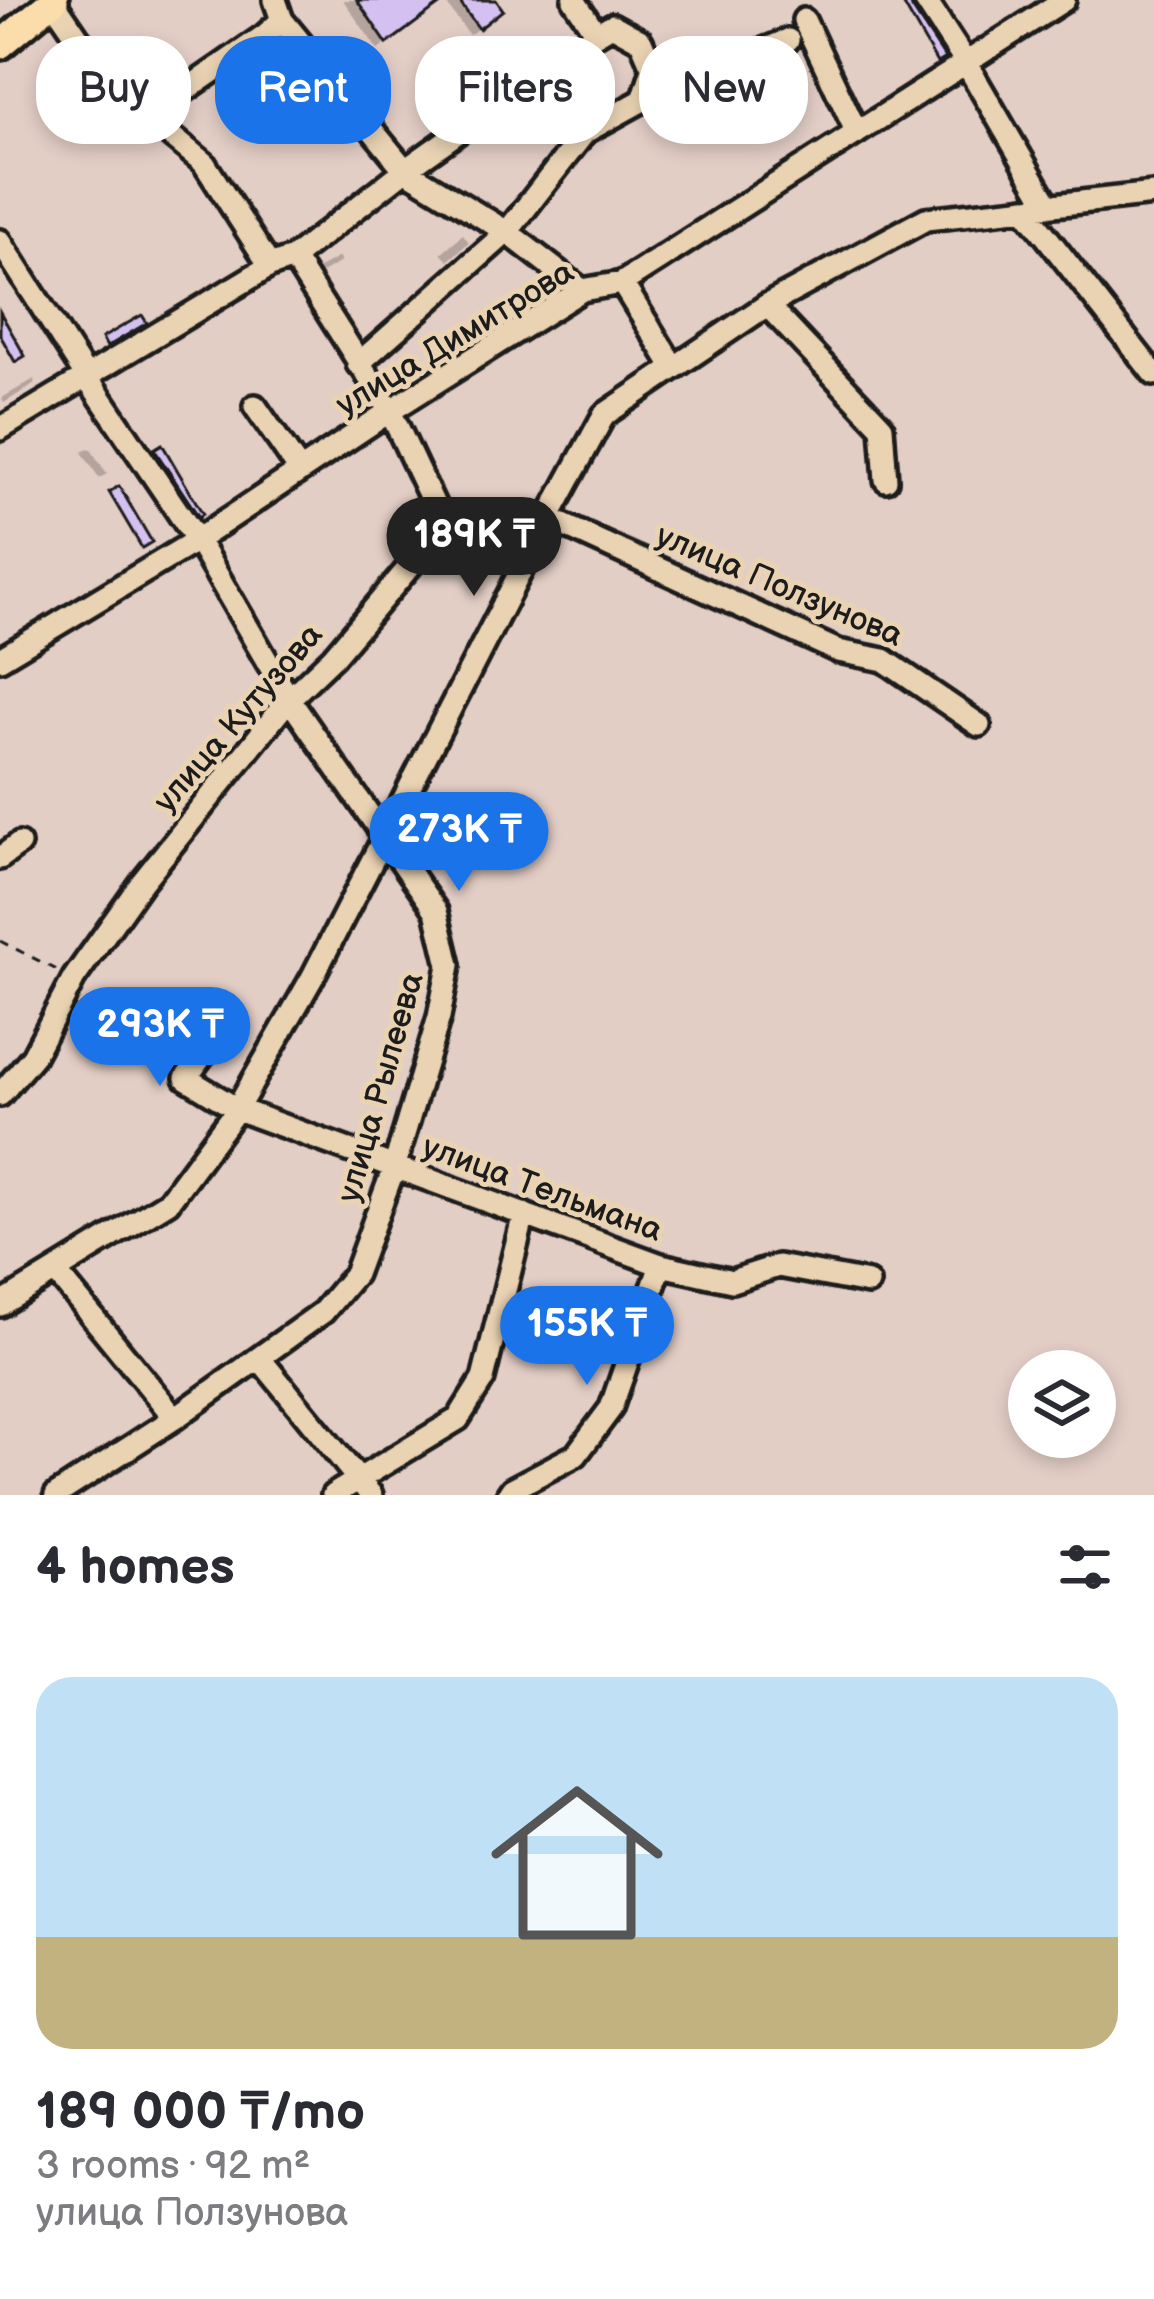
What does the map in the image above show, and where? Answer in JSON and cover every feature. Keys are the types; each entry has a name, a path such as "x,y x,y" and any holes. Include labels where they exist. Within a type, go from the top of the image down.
{"main road":[{"path":"0,45 28,12 54,1"}],"street":[{"path":"574,0 596,33 592,36"},
{"path":"925,0 1049,206"},
{"name":"улица Димитрова","path":"0,658 197,540 582,290 622,284 1064,0"},
{"path":"54,1 77,36"},
{"path":"191,87 265,36 279,10 405,170 507,232 582,290"},
{"path":"803,20 857,133"},
{"path":"594,36 612,25 639,40"},
{"path":"358,364 507,232 585,132 639,102"},
{"path":"181,144 204,163 270,266"},
{"path":"0,429 270,266 293,258 441,144"},
{"path":"0,1305 168,1202 237,1109 312,978 604,415 767,305 926,219 1154,194"},
{"path":"1024,208 1154,374"},
{"name":"улица Рылеева","path":"0,241 197,540 289,699 436,911 449,965 440,1017 394,1168 355,1274 323,1312 175,1418 56,1495"},
{"name":"улица Кутузова","path":"0,1095 33,1056 74,978 142,882 289,699 333,657 444,526 390,411 293,258"},
{"path":"622,284 674,368"},
{"path":"767,305 882,427 886,480"},
{"path":"255,406 299,471"},
{"name":"улица Ползунова","path":"548,518 838,651 884,660 979,725"},
{"name":"улица Тельмана","path":"214,1038 186,1078 237,1109 394,1168 661,1265 732,1282 778,1266 868,1283"},
{"path":"333,1495 364,1487 458,1419 483,1379 524,1214"},
{"path":"508,1495 576,1455 611,1408 661,1265"},
{"path":"56,1272 175,1418"},
{"path":"260,1358 364,1487"}],"path":[{"path":"0,941 74,978"}],"building":[{"path":"357,0 446,0 391,41 391,36 382,36"},
{"path":"458,0 496,0 503,10 479,29"},
{"path":"901,0 910,0 945,58 937,63"},
{"path":"0,312 25,356 15,362 0,335"},
{"path":"142,315 147,323 107,347 102,338"},
{"path":"162,444 203,514 199,517 154,449"},
{"path":"119,486 152,542 142,548 109,492"}]}
